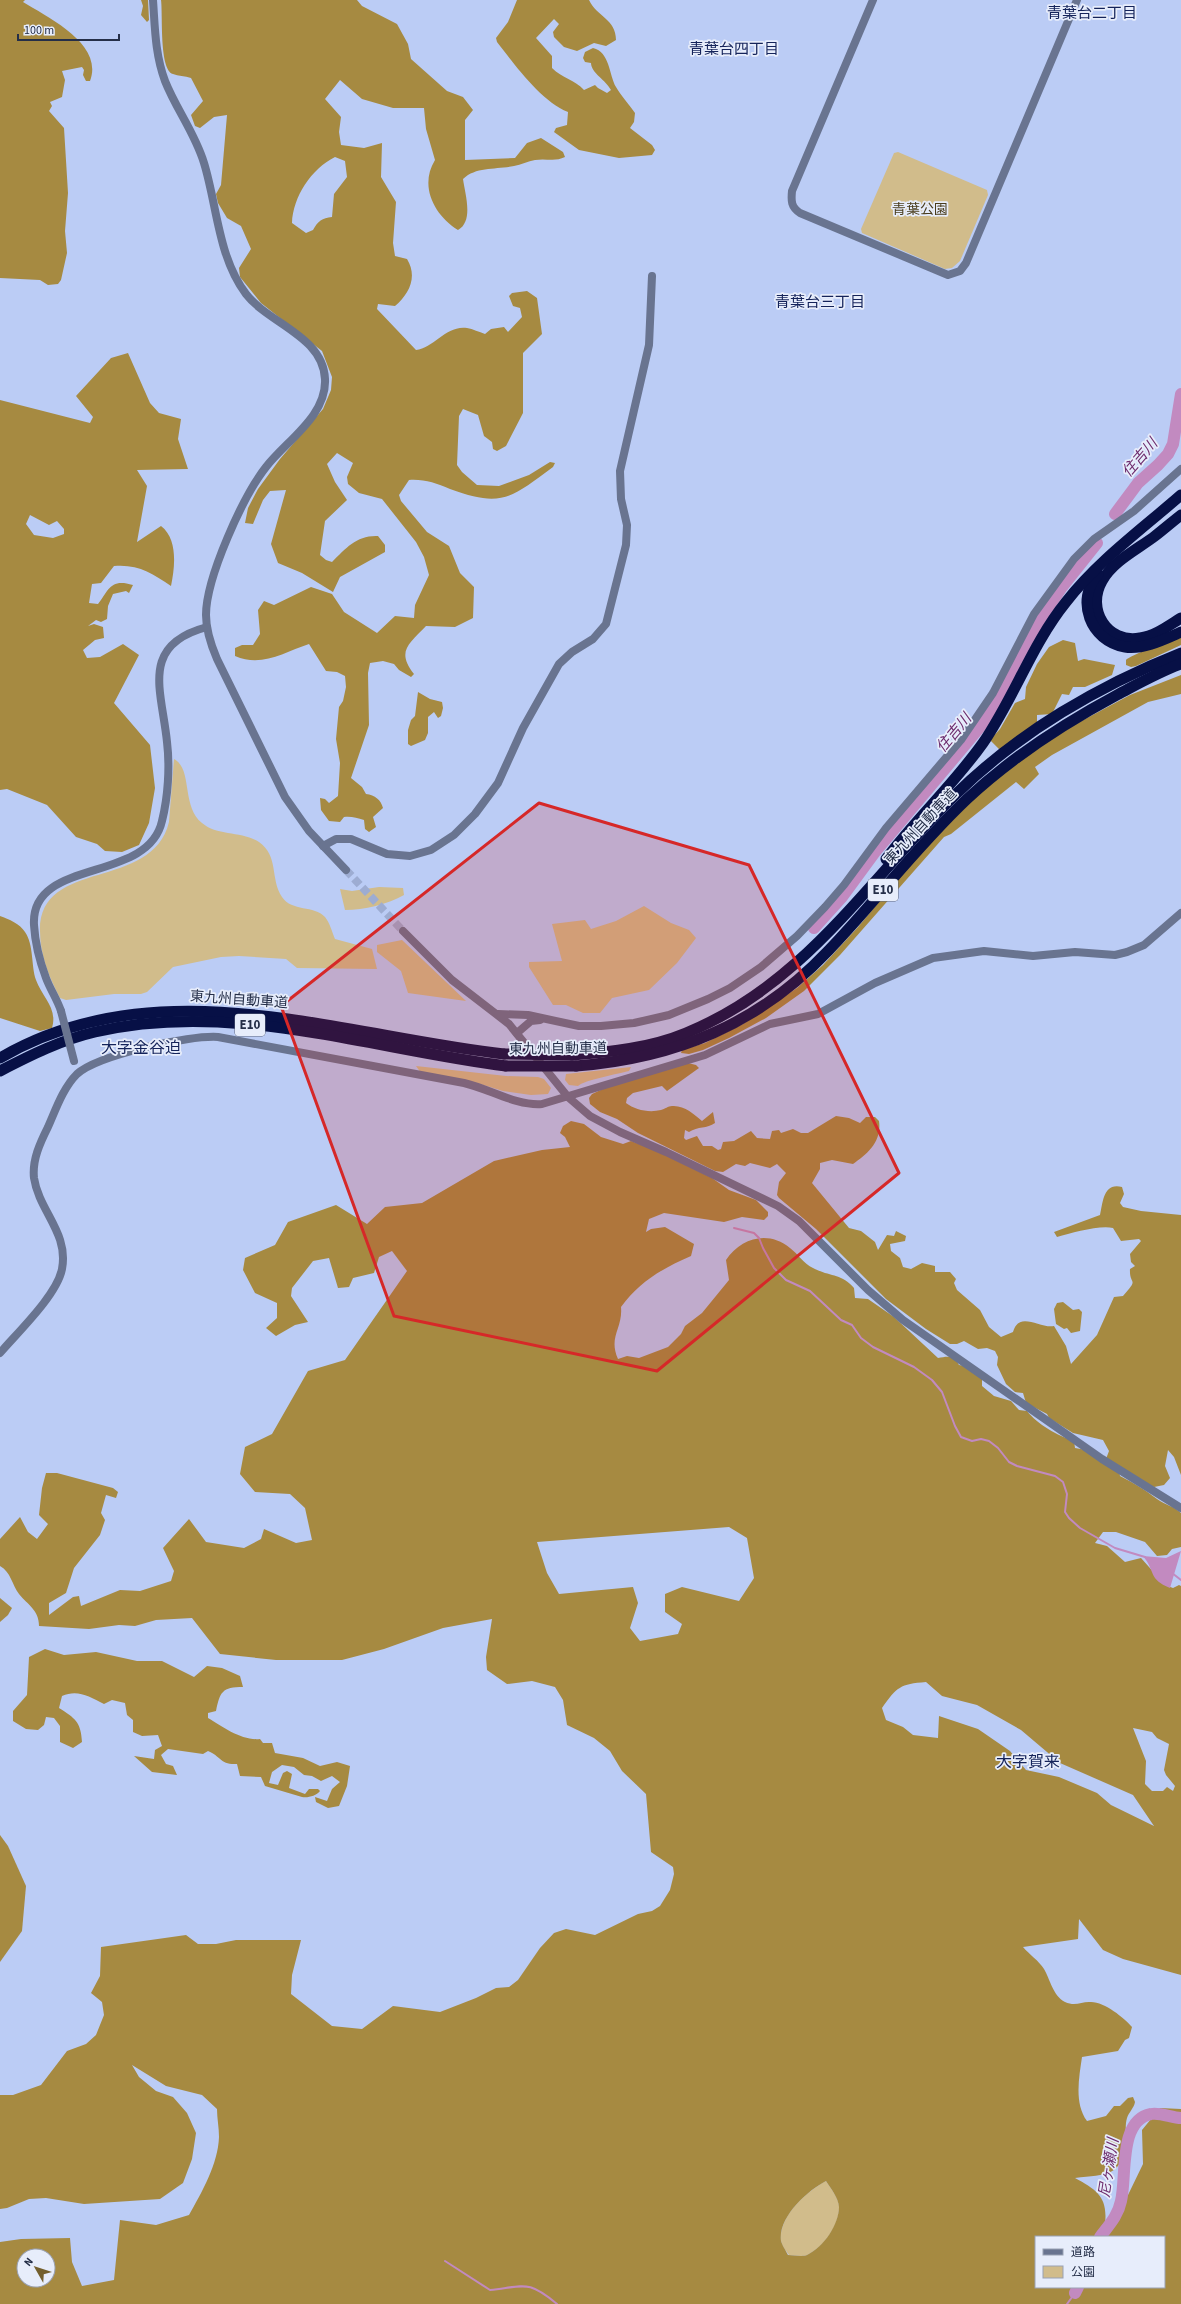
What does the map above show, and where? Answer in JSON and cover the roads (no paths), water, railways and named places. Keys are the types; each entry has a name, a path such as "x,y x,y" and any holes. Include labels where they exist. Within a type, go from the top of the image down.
{"highway":[{"path":"829,932 898,844 982,744 999,718 1045,632 1065,602 1086,579 1123,544 1181,495"},
{"path":"1181,514 1116,564 1102,580 1096,600 1097,612 1105,627 1113,634 1128,639 1141,638 1154,634 1181,618"},
{"path":"1123,544 1092,581 1087,594 1086,607 1090,622 1108,641 1125,647 1151,644 1181,632"},
{"name":"東九州自動車道","path":"0,1058 43,1037 82,1024 128,1015 207,1010 256,1014 452,1047 504,1054 540,1056 612,1052 684,1034 719,1018 751,1000 805,957 947,803 1000,757 1044,724 1080,703 1130,676 1181,653"},
{"name":"東九州自動車道","path":"0,1071 37,1052 95,1032 169,1022 204,1021 260,1026 312,1033 506,1066 576,1066 612,1064 685,1046 728,1027 759,1009 807,972 827,952 926,840 967,799 1010,761 1082,714 1170,668 1181,664"}],"street":[{"path":"153,0 156,45 160,65 168,88 198,147 224,248 234,273 243,289 256,304 311,347 320,359 325,378 324,397 320,406 265,468 244,503 210,586 206,608 207,627 211,646 273,776 297,816 346,870"},
{"path":"873,0 792,191 791,202 795,209 800,213 948,275 960,271 966,263 1077,0"},
{"path":"323,846 336,839 351,839 387,854 410,856 436,847 454,835 475,814 498,782 525,724 559,664 572,652 593,639 606,624 626,545 627,531 621,498 620,471 649,345 652,276"},
{"path":"497,1014 528,1015 572,1025 605,1026 634,1023 669,1015 730,988 754,972 788,944 816,917 844,885 886,828 960,740 993,693 1034,614 1074,559 1094,539 1134,511 1181,469"},
{"path":"78,1074 61,1011 46,978 40,960 34,926 36,907 44,895 59,884 131,857 144,850 154,840 161,826 164,814 168,759 159,686 160,664 166,652 178,639 207,627"},
{"path":"0,1353 49,1296 60,1275 63,1257 62,1242 36,1188 34,1166 37,1151 62,1097 78,1074 99,1062 189,1037 209,1036 464,1083 486,1089 526,1104 542,1104 662,1066 705,1055 770,1024 818,1014 875,983 933,958 984,951 1029,956 1075,952 1115,955 1144,945 1181,913"},
{"path":"403,931 452,980 497,1014 517,1033 568,1097 584,1112 606,1126 666,1152 778,1206 799,1221 872,1294 903,1320 1102,1459 1181,1508"},
{"path":"517,1033 533,1020 549,1020"}],"waterway":[{"name":"住吉川","path":"1115,514 1138,483 1168,454 1173,444 1181,394"},
{"name":"住吉川","path":"814,928 842,897 875,852 985,721 1041,618 1062,587 1097,543"},
{"path":"734,1228 754,1233 759,1238 774,1268 786,1280 810,1291 841,1320 852,1325 861,1338 873,1347 914,1367 932,1380 942,1392 955,1426 961,1437 972,1441 981,1439 989,1441 998,1448 1009,1462 1017,1466 1055,1476 1063,1482 1067,1494 1065,1512 1080,1528 1115,1548 1145,1557"},
{"path":"1172,1573 1181,1580"},
{"name":"尼ヶ瀬川","path":"1101,2236 1113,2220 1120,2206 1123,2191 1126,2151 1133,2127 1140,2118 1151,2114 1181,2118"},
{"path":"445,2261 490,2290 526,2286 539,2291 557,2304"},
{"name":"尼ヶ瀬川","path":"1075,2293 1078,2288"},
{"path":"1067,2304 1075,2293"}],"tunnel":[{"path":"346,870 403,931"}],"district":[{"name":"青葉台二丁目","path":"1092,13"},
{"name":"青葉台四丁目","path":"734,49"},
{"name":"青葉台三丁目","path":"820,302"},
{"name":"大字金谷迫","path":"141,1048"},
{"name":"大字賀来","path":"1028,1762"}],"park label":[{"name":"青葉公園","path":"920,210"}]}
